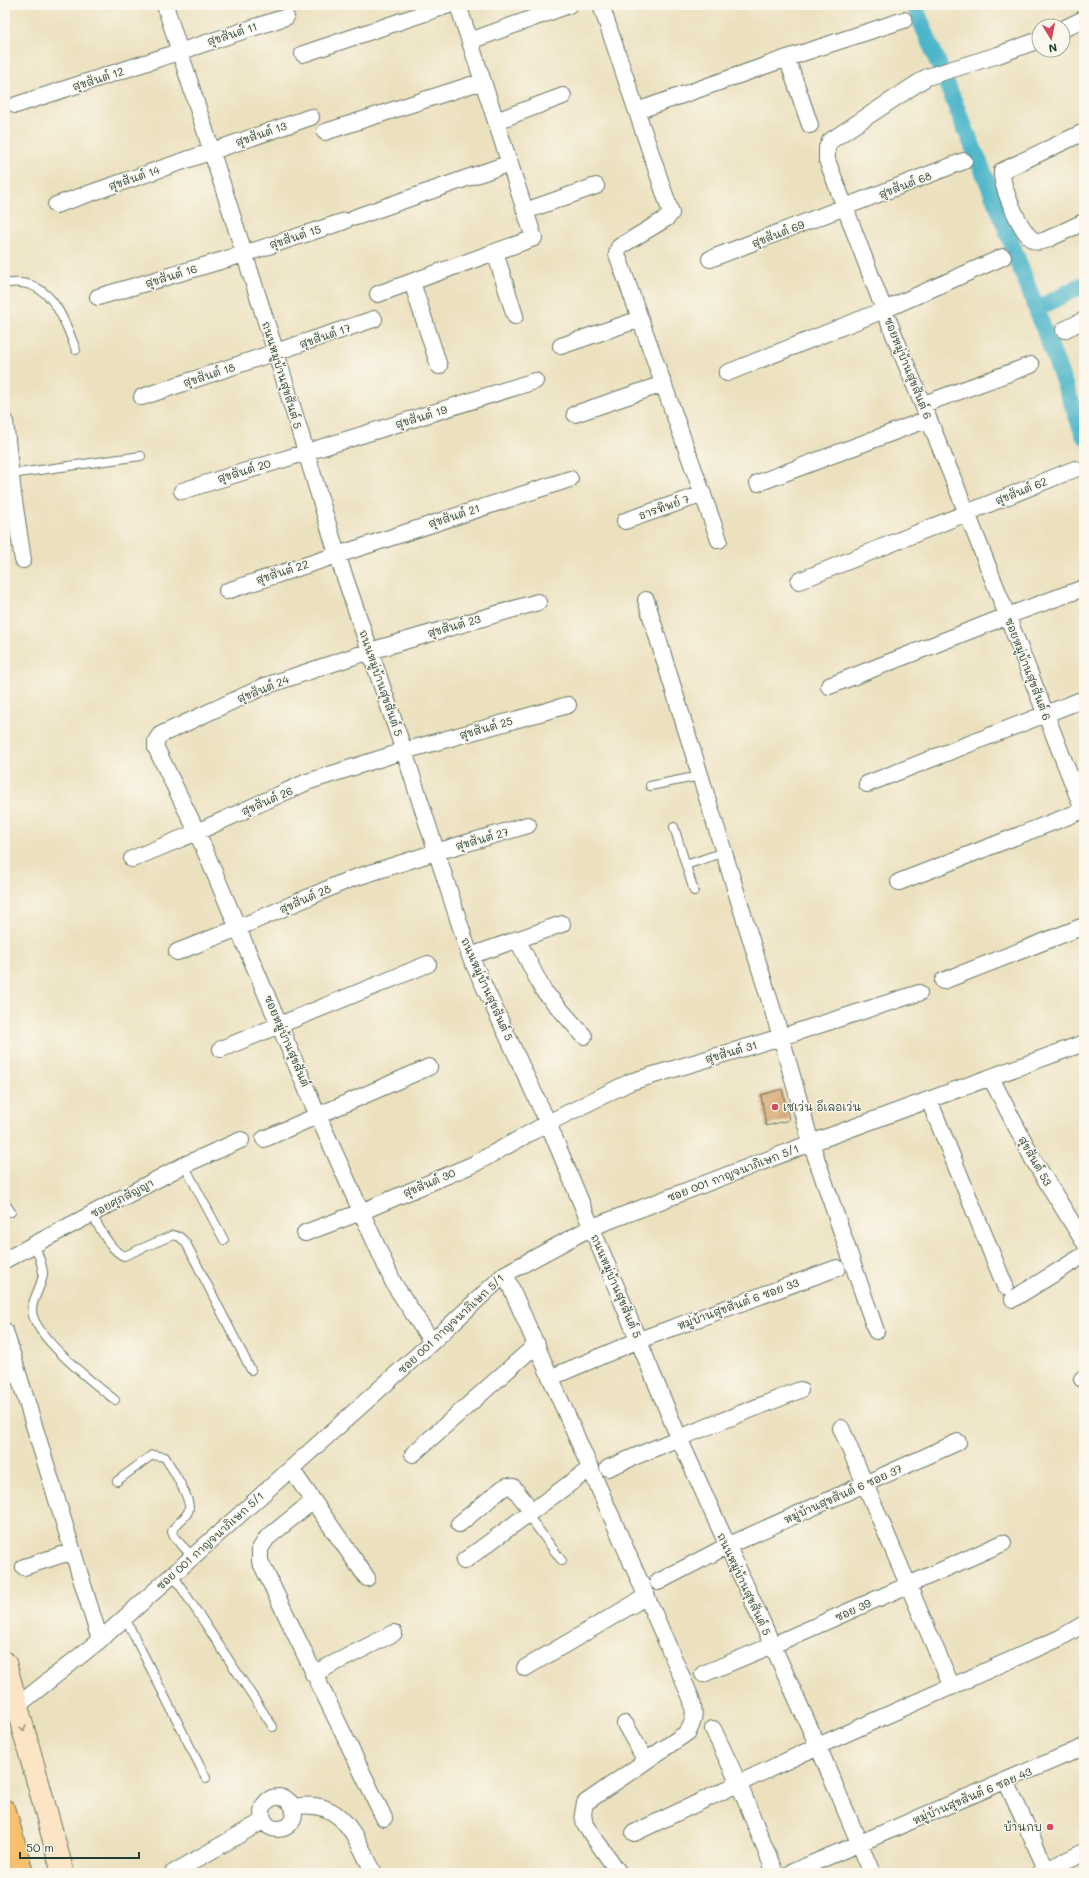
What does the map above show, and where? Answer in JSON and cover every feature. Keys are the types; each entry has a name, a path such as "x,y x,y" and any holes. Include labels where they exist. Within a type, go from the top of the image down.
{"highway":[{"path":"5,1811 22,1873"}],"main road":[{"path":"5,1663 63,1873"},
{"path":"52,1830 74,1873"}],"street":[{"name":"ถนนหมู่บ้านสุขสันต์ 5","path":"165,5 276,353 337,554 404,751 470,956 548,1124 590,1228 639,1340 679,1438 818,1746 872,1873"},
{"path":"303,54 449,5"},
{"path":"378,294 534,238 458,5"},
{"path":"470,40 569,5"},
{"path":"601,5 671,212 667,218 618,250 617,254 719,540"},
{"name":"สุขสันต์ 11","path":"179,52 286,17"},
{"path":"1071,25 1084,19"},
{"path":"638,111 787,58 904,20"},
{"name":"ซอยหมู่บ้านสุขสันต์ 6","path":"1031,43 927,77 830,141 827,148 827,160 884,310 967,513 1084,811"},
{"name":"สุขสันต์ 12","path":"16,105 179,52"},
{"path":"787,58 810,125"},
{"path":"325,132 483,81"},
{"path":"496,121 563,96"},
{"name":"สุขสันต์ 13","path":"212,152 311,117"},
{"path":"1084,132 1002,171 1002,179 1005,189 1025,232 1033,240 1040,242 1084,222"},
{"name":"สุขสันต์ 14","path":"56,205 212,152"},
{"name":"สุขสันต์ 68","path":"846,208 964,161"},
{"name":"สุขสันต์ 15","path":"244,254 510,163"},
{"path":"525,210 596,186"},
{"name":"สุขสันต์ 69","path":"710,260 846,208"},
{"path":"495,252 515,316"},
{"name":"สุขสันต์ 16","path":"98,297 244,254"},
{"path":"727,373 884,310 1003,257"},
{"path":"412,282 439,366"},
{"name":"สุขสันต์ 17","path":"276,353 374,319"},
{"path":"561,346 640,320"},
{"path":"1064,330 1084,320"},
{"name":"สุขสันต์ 18","path":"142,397 276,353"},
{"path":"758,483 926,412 1031,365"},
{"name":"สุขสันต์ 19","path":"306,452 535,381"},
{"path":"575,414 663,384"},
{"path":"5,422 12,474 9,495 23,560"},
{"name":"สุขสันต์ 20","path":"182,491 306,452"},
{"name":"สุขสันต์ 62","path":"799,581 1075,469"},
{"name":"สุขสันต์ 21","path":"337,554 570,479"},
{"name":"ธารทิพย์ 7","path":"625,521 703,494"},
{"name":"สุขสันต์ 22","path":"227,591 337,554"},
{"path":"829,686 1007,616 1084,588"},
{"path":"646,600 781,1037 811,1143 876,1331"},
{"name":"สุขสันต์ 23","path":"370,651 538,602"},
{"name":"สุขสันต์ 24","path":"160,735 265,686 370,651"},
{"path":"867,784 1084,699"},
{"name":"สุขสันต์ 25","path":"404,751 568,704"},
{"name":"ซอยหมู่บ้านสุขสันต์","path":"160,735 156,741 156,748 197,832 318,1116 361,1212 394,1284 432,1342"},
{"name":"สุขสันต์ 26","path":"132,858 197,832 307,782 404,751"},
{"path":"899,882 1084,811"},
{"name":"สุขสันต์ 27","path":"436,852 528,825"},
{"name":"สุขสันต์ 28","path":"176,952 238,928 348,880 436,852"},
{"path":"470,956 562,924"},
{"path":"943,982 1084,926"},
{"path":"517,939 544,990 584,1036"},
{"path":"221,1049 428,964"},
{"name":"สุขสันต์ 31","path":"548,1124 630,1082 781,1037 919,993"},
{"name":"ซอย 001 กาญจนาภิเษก 5/1","path":"17,1706 100,1640 125,1618 432,1342 505,1274 590,1228 811,1143 992,1078 1084,1043"},
{"path":"264,1139 429,1067"},
{"name":"สุขสันต์ 53","path":"992,1078 1034,1161 1084,1242"},
{"path":"929,1100 1009,1292 1084,1254"},
{"name":"สุขสันต์ 30","path":"305,1233 361,1212 474,1164 548,1124"},
{"name":"ซอยศุภสัญญา","path":"5,1260 184,1165 241,1140"},
{"name":"หมู่บ้านสุขสันต์ 6 ซอย 33","path":"552,1377 639,1340 837,1268"},
{"path":"505,1274 552,1377 647,1596 691,1698 695,1714 694,1721 688,1732 585,1803 583,1814 585,1825 619,1873"},
{"path":"5,1331 100,1640"},
{"path":"413,1454 537,1344"},
{"path":"608,1468 800,1390"},
{"path":"841,1428 907,1586 952,1687"},
{"name":"หมู่บ้านสุขสันต์ 6 ซอย 37","path":"658,1582 727,1546 958,1442"},
{"path":"464,1561 591,1468"},
{"path":"291,1469 367,1578"},
{"path":"459,1524 507,1486 513,1487 529,1513"},
{"path":"313,1501 268,1538 260,1549 260,1561 384,1818"},
{"name":"ซอย 39","path":"703,1674 773,1645 1003,1543"},
{"path":"24,1567 73,1551"},
{"path":"525,1668 647,1596"},
{"path":"634,1833 818,1746 1060,1638 1084,1624"},
{"path":"314,1674 394,1633"},
{"path":"625,1724 646,1761"},
{"path":"713,1729 739,1784 775,1873"},
{"name":"หมู่บ้านสุขสันต์ 6 ซอย 43","path":"790,1873 1084,1747"},
{"path":"1006,1781 1045,1872 1084,1852"},
{"path":"273,1798 285,1798 293,1807 294,1817 291,1822 282,1829 272,1828 263,1821 263,1807 266,1802 273,1798"},
{"path":"293,1807 319,1805 333,1811 343,1819 354,1835 374,1873"},
{"path":"173,1873 263,1821"}],"lane":[{"path":"5,284 21,283 34,287 46,296 60,312 76,350"},
{"path":"12,474 141,456"},
{"path":"650,786 700,776"},
{"path":"674,827 694,891"},
{"path":"686,865 724,852"},
{"path":"184,1165 224,1240"},
{"path":"5,1202 11,1212"},
{"path":"91,1214 113,1249 119,1255 124,1256 173,1236 180,1237 186,1243 251,1370"},
{"path":"35,1244 43,1273 32,1310 40,1330 52,1345 73,1365 115,1400"},
{"path":"117,1481 152,1456 165,1457 187,1497 189,1506 188,1513 174,1526 172,1532 174,1537 193,1557"},
{"path":"529,1513 562,1561"},
{"path":"173,1575 273,1727"},
{"path":"125,1618 206,1778"}],"building":[{"name":"เซเว่น อีเลอเว่น","path":"782,1089 789,1120 766,1126 761,1095"}],"waterway":[{"path":"914,5 999,210 1084,436"},
{"path":"1037,309 1084,284"}],"place":[{"name":"เซเว่น อีเลอเว่น","path":"775,1107"},
{"name":"บ้านกบ","path":"1050,1827"}]}
